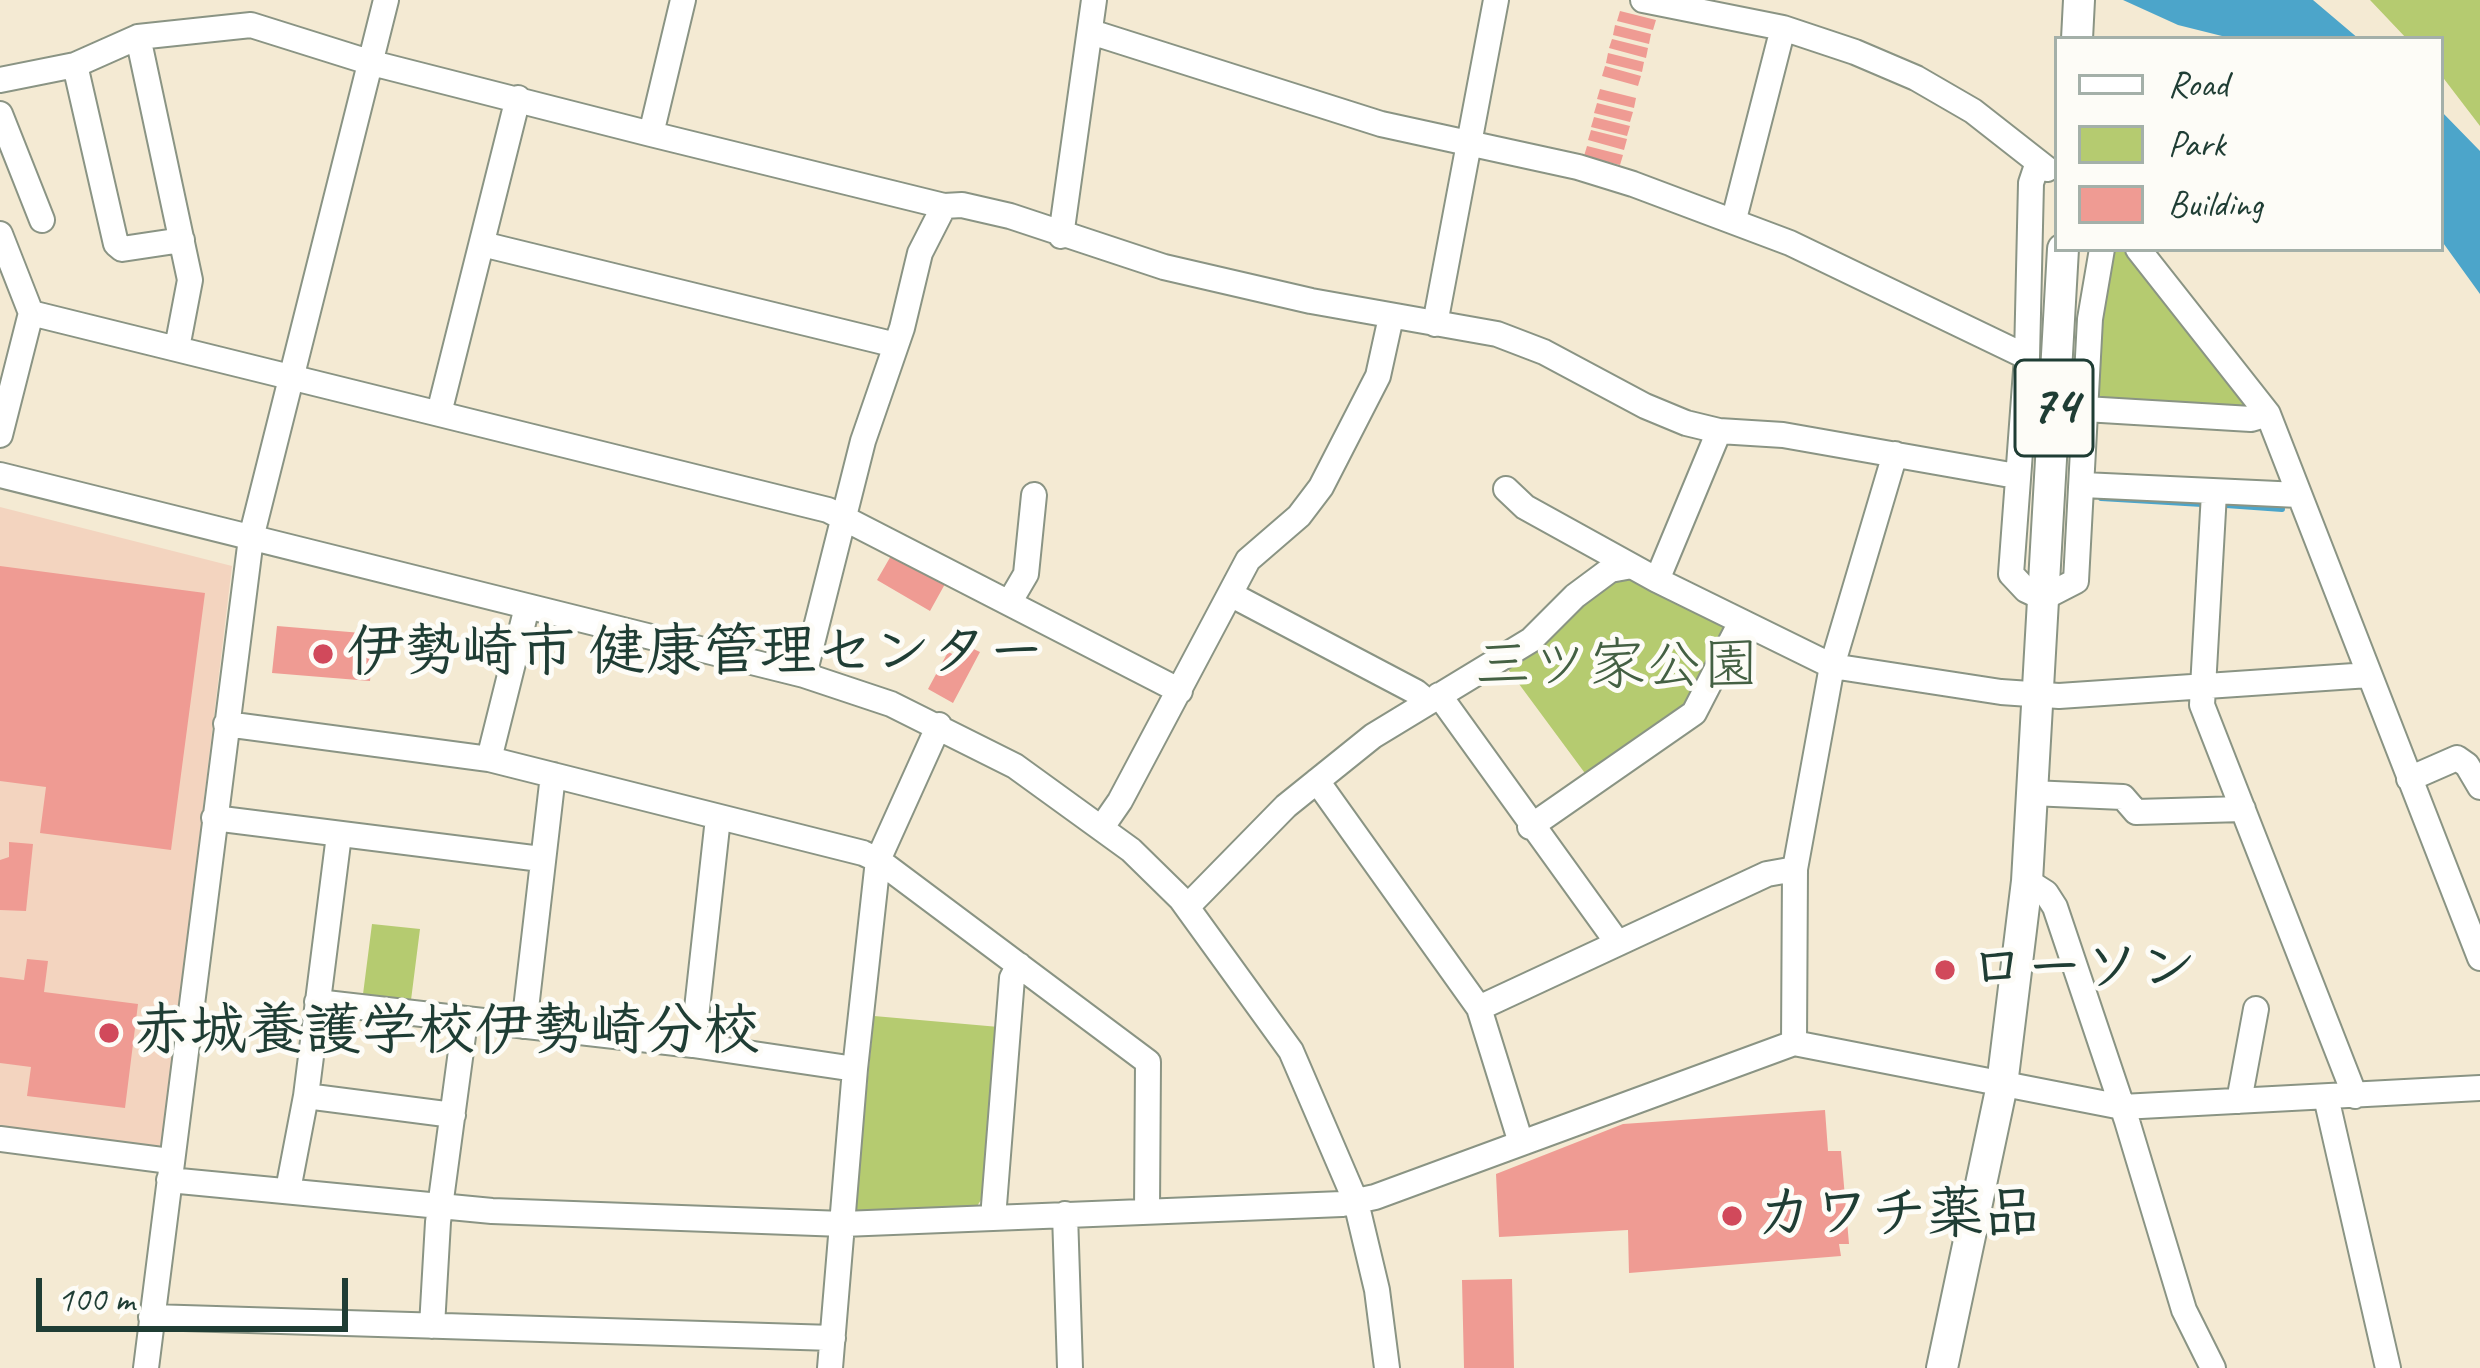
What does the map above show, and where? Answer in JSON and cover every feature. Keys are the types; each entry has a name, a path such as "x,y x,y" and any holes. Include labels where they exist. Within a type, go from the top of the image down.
{"main road":[{"path":"2077,36 2079,0"},
{"name":"74","path":"1942,1368 2002,1085 2027,881 2063,252"}],"street":[{"path":"146,1368 250,538 386,0"},
{"path":"651,134 683,0"},
{"path":"1061,236 1094,0"},
{"path":"1435,324 1496,0"},
{"path":"1643,0 1783,28 1856,52 1973,110 2043,165 2031,183 2026,357 2011,574 2026,590 2044,583 2076,581 2090,319 2101,252"},
{"path":"0,80 75,65 138,37 251,25 372,63 651,134 944,206 980,209 1164,267 1391,317 1497,334 1544,352 1686,423 2016,476"},
{"path":"1734,219 1783,28"},
{"path":"1091,32 1361,118 1578,167 1734,219 2026,357"},
{"path":"138,37 190,294 177,348"},
{"path":"75,65 116,244 122,249 182,240"},
{"path":"439,413 518,98"},
{"path":"0,114 42,220"},
{"path":"804,675 842,516 920,253 944,206"},
{"path":"0,234 31,313 0,434"},
{"path":"482,244 896,346"},
{"path":"2140,252 2268,414 2480,958"},
{"path":"31,313 842,516 1180,691"},
{"path":"1102,827 1248,560 1299,516 1321,487 1378,376 1391,317"},
{"path":"2085,409 2251,419 2268,414"},
{"path":"1657,580 1719,431"},
{"path":"1794,1043 1795,869 1832,667 1895,454"},
{"path":"0,476 804,675 939,725 1015,766 1102,827 1187,906 1291,1052 1356,1202 1377,1290 1387,1368"},
{"path":"2083,485 2299,495"},
{"path":"1506,489 1525,507 1657,580 1832,667 2036,695 2368,675"},
{"path":"2214,493 2202,705 2355,1096"},
{"path":"1009,603 1026,574 1034,495"},
{"path":"1187,906 1286,806 1373,736 1531,640 1575,596 1610,570 1632,566"},
{"path":"1230,593 1434,699 1617,943"},
{"path":"489,758 527,607"},
{"path":"1530,826 1694,713 1741,622"},
{"path":"226,724 489,758 878,860 1148,1061 1147,1210"},
{"path":"830,1368 878,860 939,725"},
{"path":"2409,779 2457,758 2480,787"},
{"path":"524,1026 553,776"},
{"path":"1317,781 1478,1008 1521,1143"},
{"path":"2031,793 2123,797 2136,812 2243,809"},
{"path":"214,818 542,860"},
{"path":"693,1045 718,818"},
{"path":"288,1190 306,1096 340,835"},
{"path":"1478,1008 1767,874 1795,869"},
{"path":"2027,881 2046,893 2055,907 2184,1310 2213,1368"},
{"path":"993,1218 1012,978 1019,965"},
{"path":"317,1002 693,1045 855,1069"},
{"path":"2240,1101 2256,1009"},
{"path":"432,1326 440,1207 465,1021"},
{"path":"0,1139 288,1190 440,1207 843,1224 1356,1202 1794,1043 2122,1106 2480,1088"},
{"path":"306,1096 453,1114"},
{"path":"2326,1097 2388,1368"},
{"path":"1065,1214 1070,1368"},
{"path":"151,1317 833,1337"}],"shaded area":[{"path":"0,507 232,566 163,1141 157,1149 0,1129"}],"green space":[{"path":"2370,0 2480,0 2480,126 2444,79 2444,36 2404,36"},
{"path":"2112,252 2126,252 2160,290 2246,403 2246,410 2096,399 2101,313"},
{"name":"三ツ家公園","path":"1631,576 1723,622 1725,633 1687,704 1587,776 1505,665 1618,577"},
{"path":"372,924 420,929 410,1008 362,1002"},
{"path":"874,1016 999,1027 983,1197 975,1209 861,1213 855,1209"}],"water":[{"path":"2123,0 2313,0 2355,36 2222,36 2178,25"},
{"path":"2444,114 2480,151 2480,294 2444,244"}],"building":[{"path":"1620,11 1656,20 1653,30 1617,21"},
{"path":"1615,25 1651,34 1649,44 1613,35"},
{"path":"1612,39 1648,48 1646,58 1609,48"},
{"path":"1608,53 1644,62 1642,72 1606,63"},
{"path":"1605,66 1641,76 1638,86 1602,76"},
{"path":"1600,89 1636,98 1634,108 1597,99"},
{"path":"1597,103 1633,112 1630,122 1594,113"},
{"path":"1594,117 1630,126 1627,136 1591,127"},
{"path":"1591,130 1627,139 1624,150 1588,140"},
{"path":"1587,146 1623,155 1620,165 1584,156"},
{"path":"892,554 945,584 930,611 877,580"},
{"path":"0,566 205,593 171,850 40,833 46,787 0,781"},
{"name":"伊勢崎市 健康管理センター","path":"277,626 374,634 370,681 272,673"},
{"path":"965,645 980,652 953,703 928,689 948,652 959,657"},
{"path":"9,842 33,844 26,911 0,910 0,860 9,857"},
{"path":"27,959 48,961 44,992 138,1004 125,1108 27,1096 31,1067 0,1063 0,977 24,980"},
{"path":"1825,1110 1828,1151 1841,1151 1849,1244 1839,1244 1841,1256 1629,1273 1628,1230 1499,1237 1496,1174 1623,1124"},
{"path":"1512,1279 1514,1368 1464,1368 1462,1280"}],"waterway":[{"path":"2101,498 2202,504"},
{"path":"2226,505 2282,509"}],"place":[{"name":"伊勢崎市 健康管理センター","path":"323,654"},
{"name":"ローソン","path":"1945,970"},
{"name":"赤城養護学校伊勢崎分校","path":"109,1033"},
{"name":"カワチ薬品","path":"1732,1216"}]}
